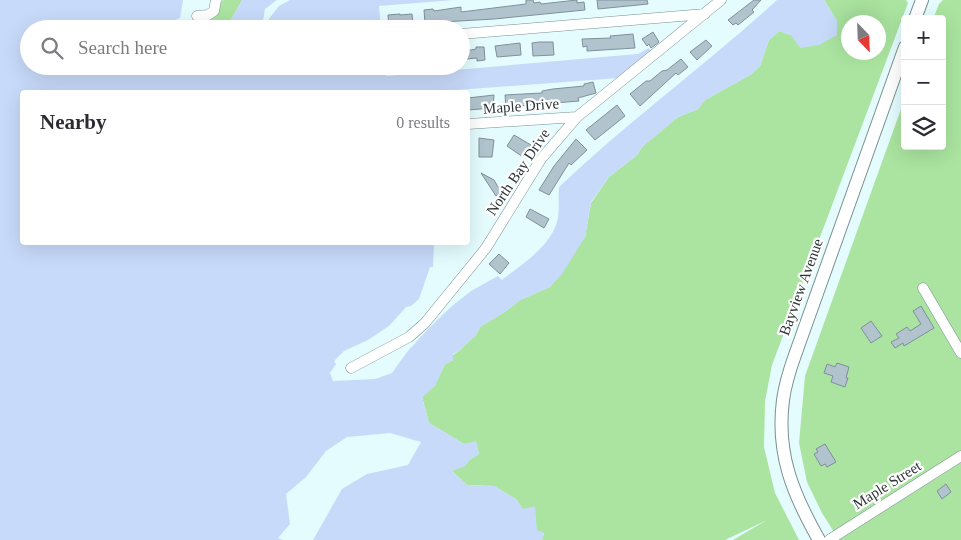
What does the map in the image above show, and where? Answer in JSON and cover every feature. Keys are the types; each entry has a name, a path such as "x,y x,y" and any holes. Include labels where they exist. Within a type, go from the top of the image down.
{"main road":[{"path":"917,15 922,1"},
{"name":"Bayview Avenue","path":"819,540 797,499 790,481 782,440 783,398 795,355 901,58"}],"street":[{"path":"197,16 208,15 214,11 216,0"},
{"name":"North Bay Drive","path":"351,368 409,337 425,323 486,248 541,159 577,117 721,0"},
{"path":"470,33 705,14"},
{"name":"Maple Drive","path":"470,124 577,117"},
{"path":"923,288 961,353"},
{"name":"Maple Street","path":"829,540 961,456"}],"green space":[{"path":"223,0 242,0 231,20 200,20 211,16"},
{"path":"824,0 906,0 908,3 903,15 901,15 901,22 772,365 765,401 764,447 775,493 799,540 733,540 767,520 725,540 542,540 544,533 537,531 516,499 494,486 467,485 451,470 465,466 469,460 479,454 476,442 464,444 429,423 422,397 435,385 445,364 453,360 453,355 476,335 480,327 520,300 550,287 585,237 591,203 609,177 637,155 643,146 678,117 698,109 705,100 750,75 760,66 769,40 779,31 791,35 837,21"},
{"path":"943,0 961,0 961,540 839,540 822,513 807,482 799,443 805,376 901,109 901,150 946,150 946,15 935,15 939,4"}],"water":[{"path":"0,0 183,0 180,18 175,20 20,20 20,75 470,75 470,69 638,54 649,48 651,52 619,78 458,90 20,90 20,245 434,245 433,267 430,267 419,299 411,306 406,307 389,326 368,340 344,351 334,361 336,364 330,373 333,381 375,379 392,373 407,352 452,306 471,291 498,276 502,280 541,248 548,240 557,222 559,187 612,139 777,0 824,0 837,21 837,35 819,45 800,48 791,35 779,31 769,40 760,66 750,75 705,100 698,109 678,117 643,146 637,155 609,177 591,202 585,237 562,274 550,287 520,300 480,327 476,335 453,354 453,360 445,364 435,386 422,397 429,423 464,444 476,441 479,454 469,460 465,466 452,471 467,485 494,486 516,499 523,509 535,506 537,530 544,533 542,540 313,540 342,489 367,474 408,465 421,442 390,433 347,437 326,451 306,477 286,494 290,524 278,538 283,540 0,540"},
{"path":"242,0 277,0 265,9 263,20 231,20"},
{"path":"290,0 454,0 379,6 380,20 268,20 279,6"}],"building":[{"path":"526,0 533,0 534,3 540,2 541,4 577,0 577,3 584,2 585,10 494,19 425,20 424,10 433,9 434,11 461,7 461,12 526,4"},
{"path":"597,0 647,0 648,4 598,9"},
{"path":"754,0 761,0 752,10 754,12 738,25 736,23 733,25 728,20"},
{"path":"412,14 413,20 388,20 388,15"},
{"path":"653,32 659,42 651,48 642,39"},
{"path":"633,34 635,48 587,51 587,46 583,47 582,39 611,38 610,36"},
{"path":"706,40 712,46 697,60 690,52"},
{"path":"553,42 554,55 533,56 532,43"},
{"path":"520,43 521,55 497,57 495,46"},
{"path":"476,47 484,47 485,60 477,61 477,58 470,59 470,50 476,49"},
{"path":"681,59 688,67 678,75 676,73 640,106 630,94 646,81 650,81"},
{"path":"593,82 596,93 578,98 579,101 506,107 505,95 542,93 542,91 553,89 584,86 584,84"},
{"path":"494,95 493,108 470,110 470,98"},
{"path":"617,105 625,116 595,140 586,130"},
{"path":"514,135 531,145 523,157 507,146"},
{"path":"479,138 494,140 492,157 479,157"},
{"path":"576,139 587,150 571,165 569,163 549,195 539,190 554,166"},
{"path":"481,173 494,180 501,192 496,196"},
{"path":"530,209 549,219 544,228 526,217"},
{"path":"499,254 509,263 500,274 489,264"},
{"path":"921,306 934,328 904,346 903,343 895,348 891,342 899,338 896,334 907,327 910,331 921,324 913,311"},
{"path":"871,321 882,336 871,343 861,328"},
{"path":"837,363 849,367 845,387 831,382 833,376 824,373 827,364 835,367"},
{"path":"825,444 836,462 827,467 825,464 821,466 814,454 818,452 816,449"},
{"path":"946,484 951,492 942,499 937,491"}]}
